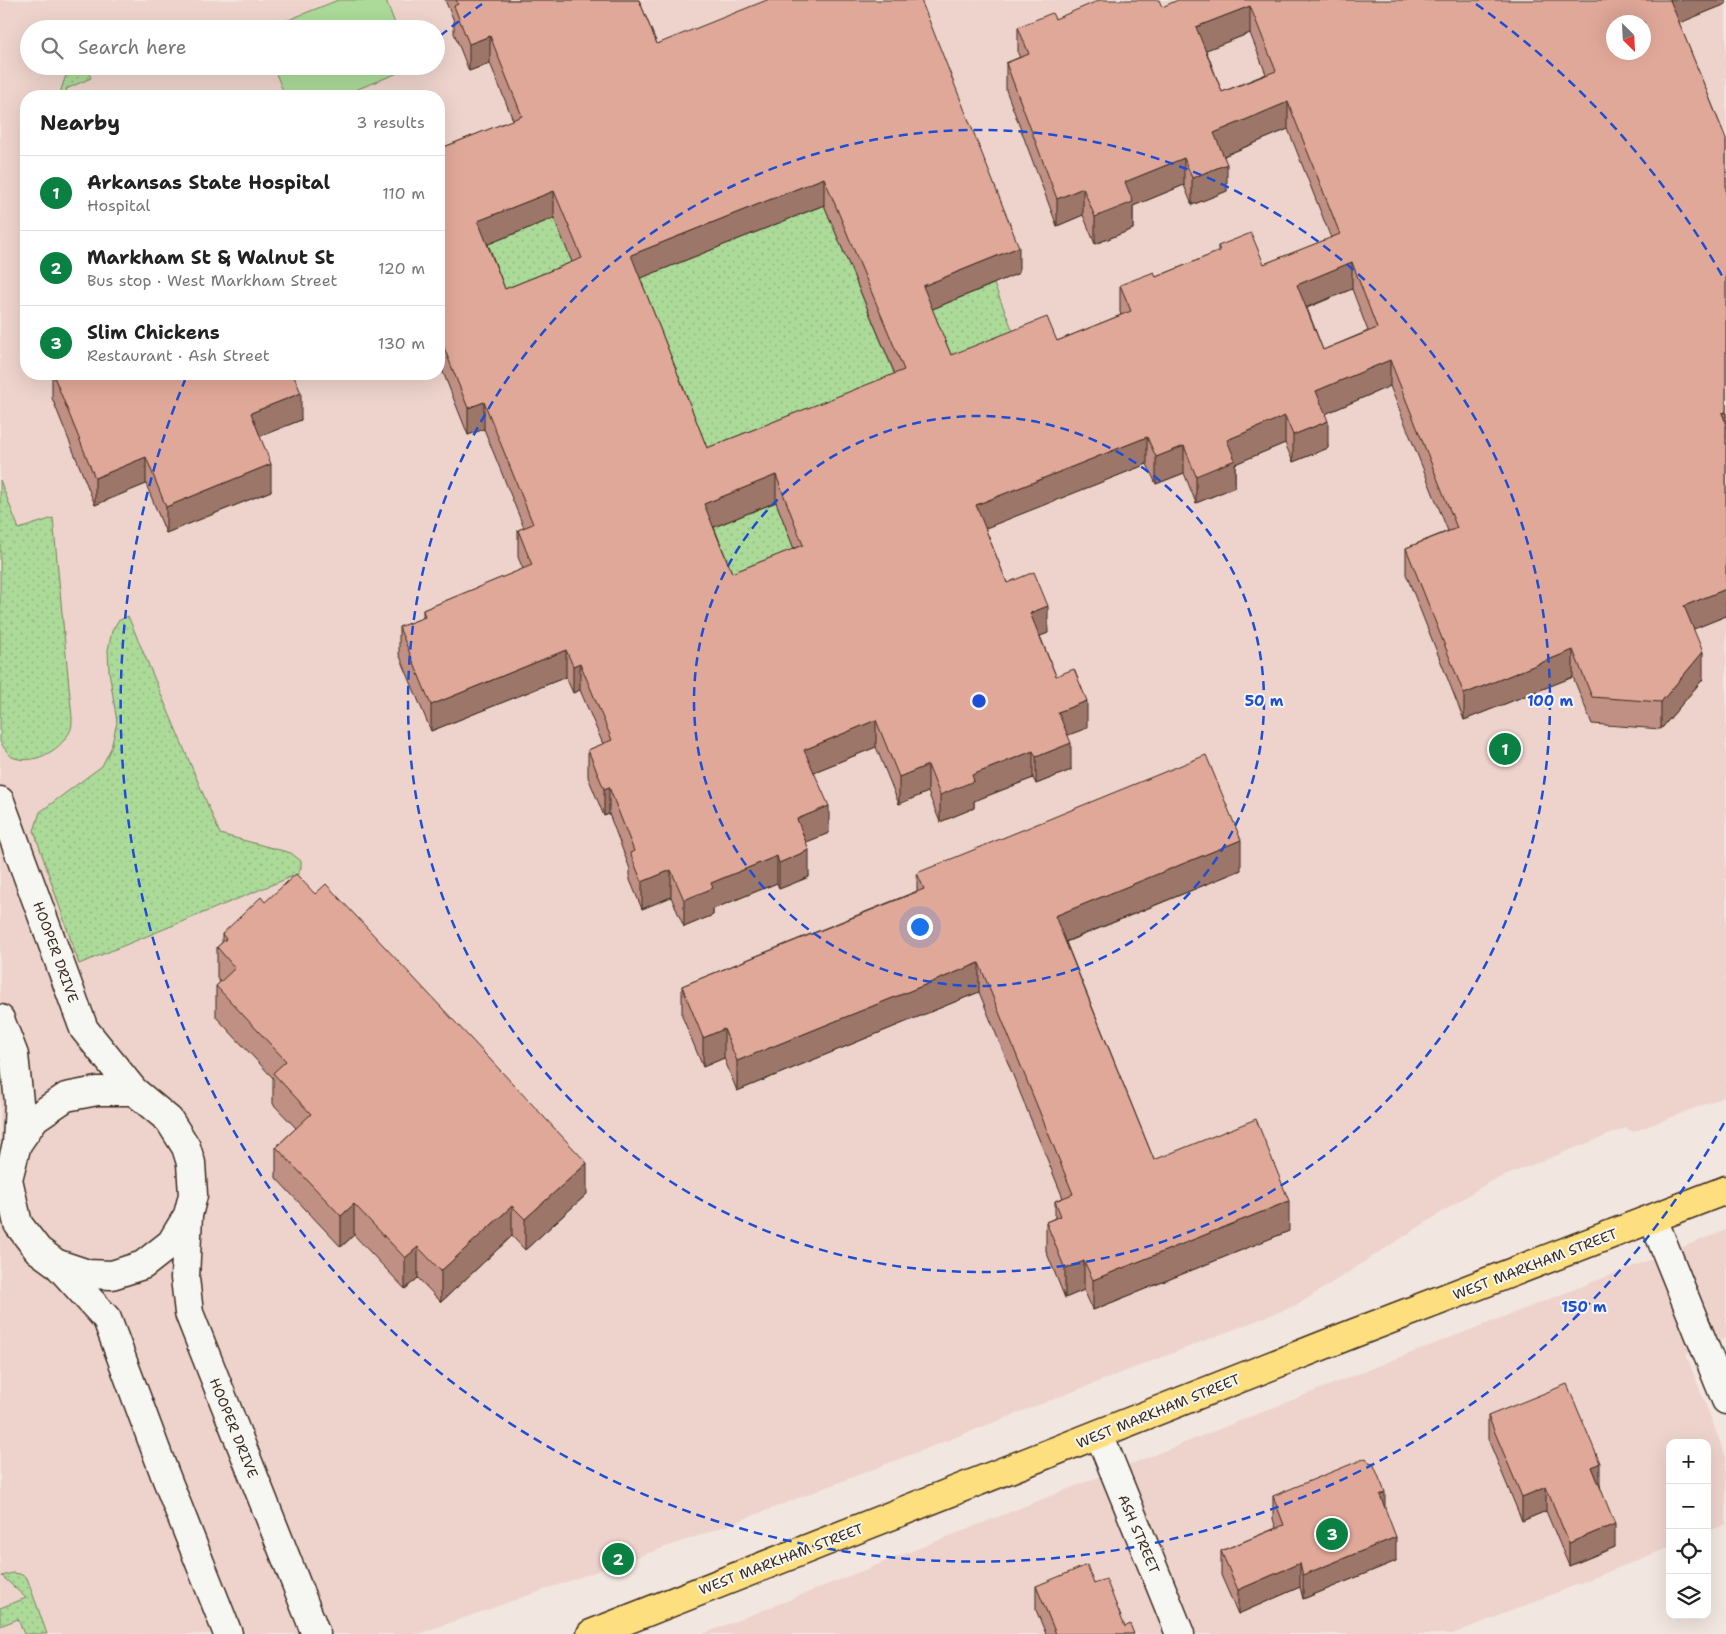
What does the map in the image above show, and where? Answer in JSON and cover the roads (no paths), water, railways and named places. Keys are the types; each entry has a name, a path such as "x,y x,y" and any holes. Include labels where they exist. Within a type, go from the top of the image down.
{"main road":[{"name":"WEST MARKHAM STREET","path":"591,1634 1352,1334 1726,1190"}],"street":[{"name":"HOOPER DRIVE","path":"0,801 84,1029 134,1091 169,1120 186,1146 192,1163 193,1195 188,1215 185,1278 189,1313 316,1634"},
{"name":"HOOPER DRIVE","path":"0,1019 14,1055 19,1102 17,1144 8,1179 18,1224 38,1250 58,1264 107,1319 164,1472 228,1634"},
{"name":"HOOPER DRIVE","path":"17,1144 35,1118 66,1098 97,1090 134,1091"},
{"name":"HOOPER DRIVE","path":"58,1264 88,1274 112,1275 142,1265 171,1243 188,1215"},
{"path":"1652,1219 1726,1400"},
{"name":"ASH STREET","path":"1099,1434 1180,1634"}],"place":[{"name":"Arkansas State Hospital","path":"1505,749"},
{"name":"Slim Chickens","path":"1332,1534"},
{"name":"Markham St & Walnut St","path":"618,1559"}]}
